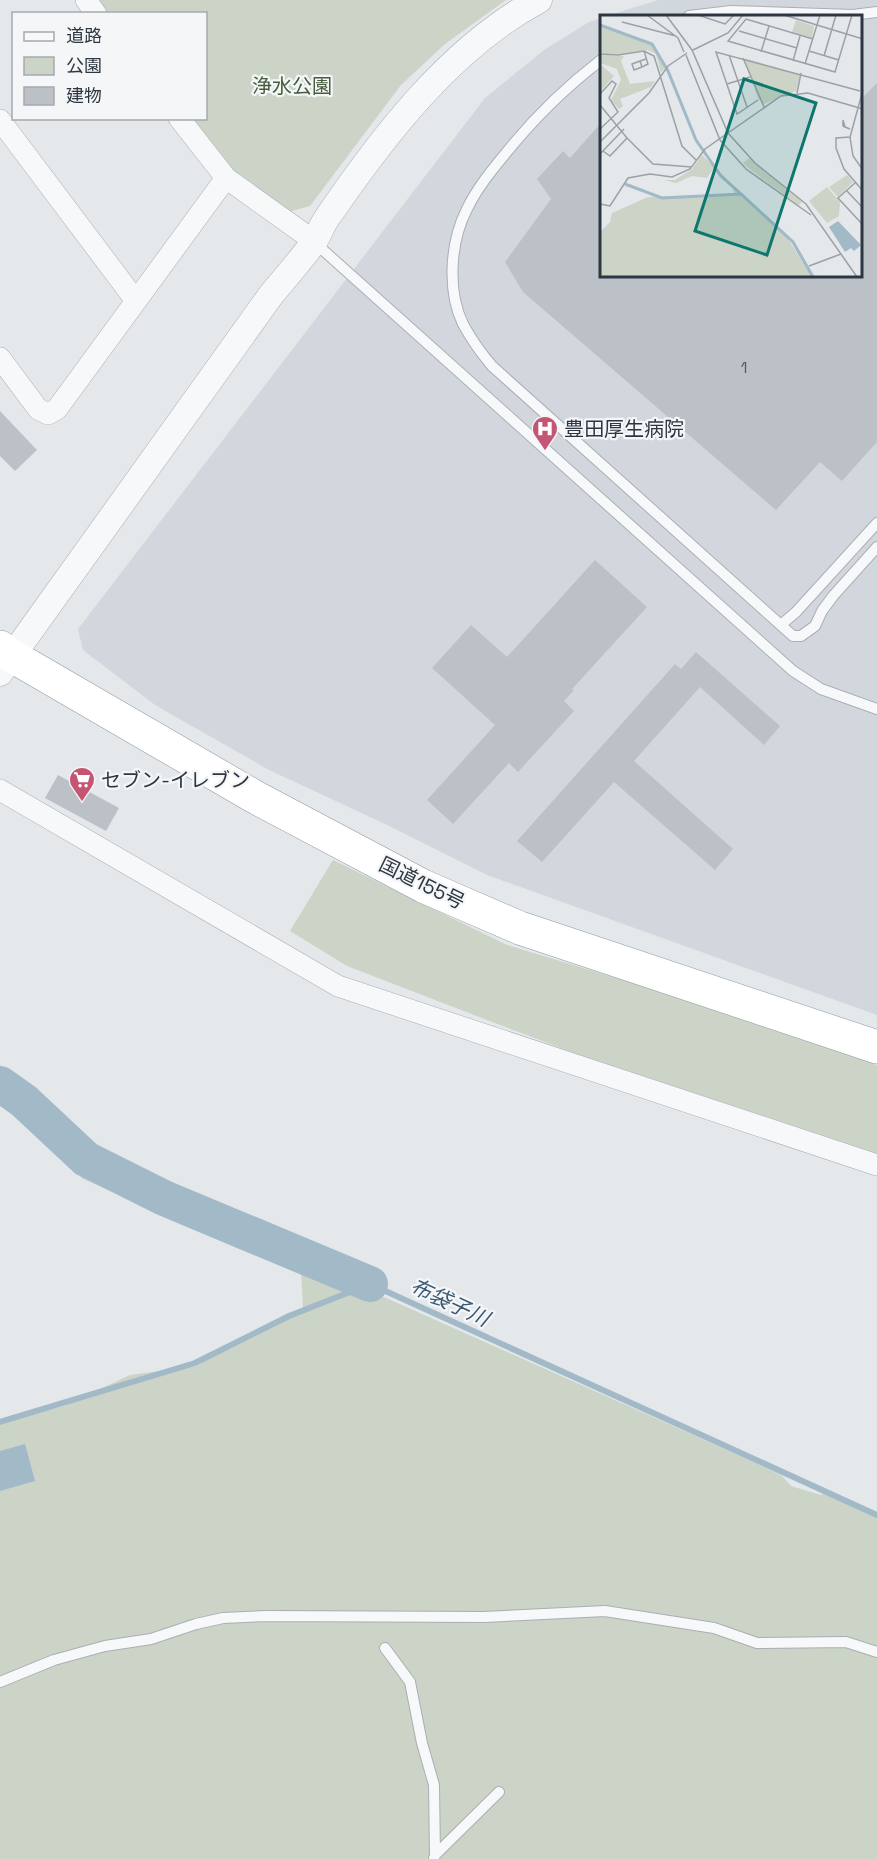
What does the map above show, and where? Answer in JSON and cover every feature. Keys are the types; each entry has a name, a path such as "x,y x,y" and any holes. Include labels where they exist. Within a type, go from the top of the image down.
{"highway":[{"name":"国道155号","path":"4,659 423,886 520,928 877,1047"}],"street":[{"path":"4,659 271,295 314,241 327,219 399,120 468,49 519,11 539,0"},
{"path":"0,120 136,301"},
{"path":"181,120 226,178 314,241"},
{"path":"0,358 38,410 48,414 57,410 226,178"},
{"path":"0,790 338,986 877,1165"}],"lane":[{"path":"697,15 731,11 853,15 877,12"},
{"path":"600,61 549,105 518,138 483,181 466,209 453,259 454,292 462,322 474,343 492,366 793,636 801,636 815,626 833,596 877,547"},
{"path":"314,241 793,671 821,689 877,709"},
{"path":"782,624 796,612 877,523"},
{"path":"0,1682 54,1660 105,1647 151,1639 196,1624 223,1618 266,1616 484,1617 605,1611 714,1628 757,1643 846,1642 877,1652"},
{"path":"385,1648 410,1682 422,1743 434,1785 434,1857"},
{"path":"434,1857 499,1792"}],"shaded area":[{"name":"豊田厚生病院","path":"658,0 877,0 877,1015 487,875 269,770 155,705 83,650 78,629 485,98 544,50 589,22 600,18 600,278 862,278 862,15 610,15"}],"green space":[{"name":"浄水公園","path":"93,0 506,0 445,44 401,85 310,206 285,213 225,170 186,120 207,120 207,12 103,12"},
{"path":"333,860 507,945 782,1028 877,1065 877,1154 569,1051 347,966 290,931"},
{"path":"0,1065 97,1146 325,1257 375,1293 756,1463 782,1476 791,1486 821,1495 829,1491 877,1515 877,1859 0,1859 0,1422 64,1406 130,1375 197,1366 262,1326 303,1310 301,1268 261,1236 164,1192 119,1195 81,1178 77,1143 39,1114 0,1102"}],"water":[{"path":"25,1444 35,1481 0,1491 0,1451"}],"building":[{"name":"豊田厚生病院","path":"877,83 877,442 842,481 820,462 776,510 523,292 505,262 551,199 537,179 563,151 570,158 600,124 600,278 862,278 862,98"},
{"path":"0,411 37,450 15,471 0,456"},
{"path":"595,560 647,607 572,689 574,690 564,701 574,711 518,772 509,763 453,824 427,800 495,725 432,668 471,625 507,657"},
{"path":"696,652 780,726 764,745 700,687 634,761 733,849 715,870 614,782 542,862 517,841 675,664 681,669"},
{"name":"セブン-イレブン","path":"58,775 119,808 106,831 45,798"}],"waterway":[{"path":"0,1084 24,1101 86,1159 164,1198 370,1284"},
{"name":"布袋子川","path":"0,1422 195,1363 289,1316 370,1284 877,1515"}],"place":[{"name":"豊田厚生病院","path":"545,452"},
{"name":"セブン-イレブン","path":"82,803"}]}
